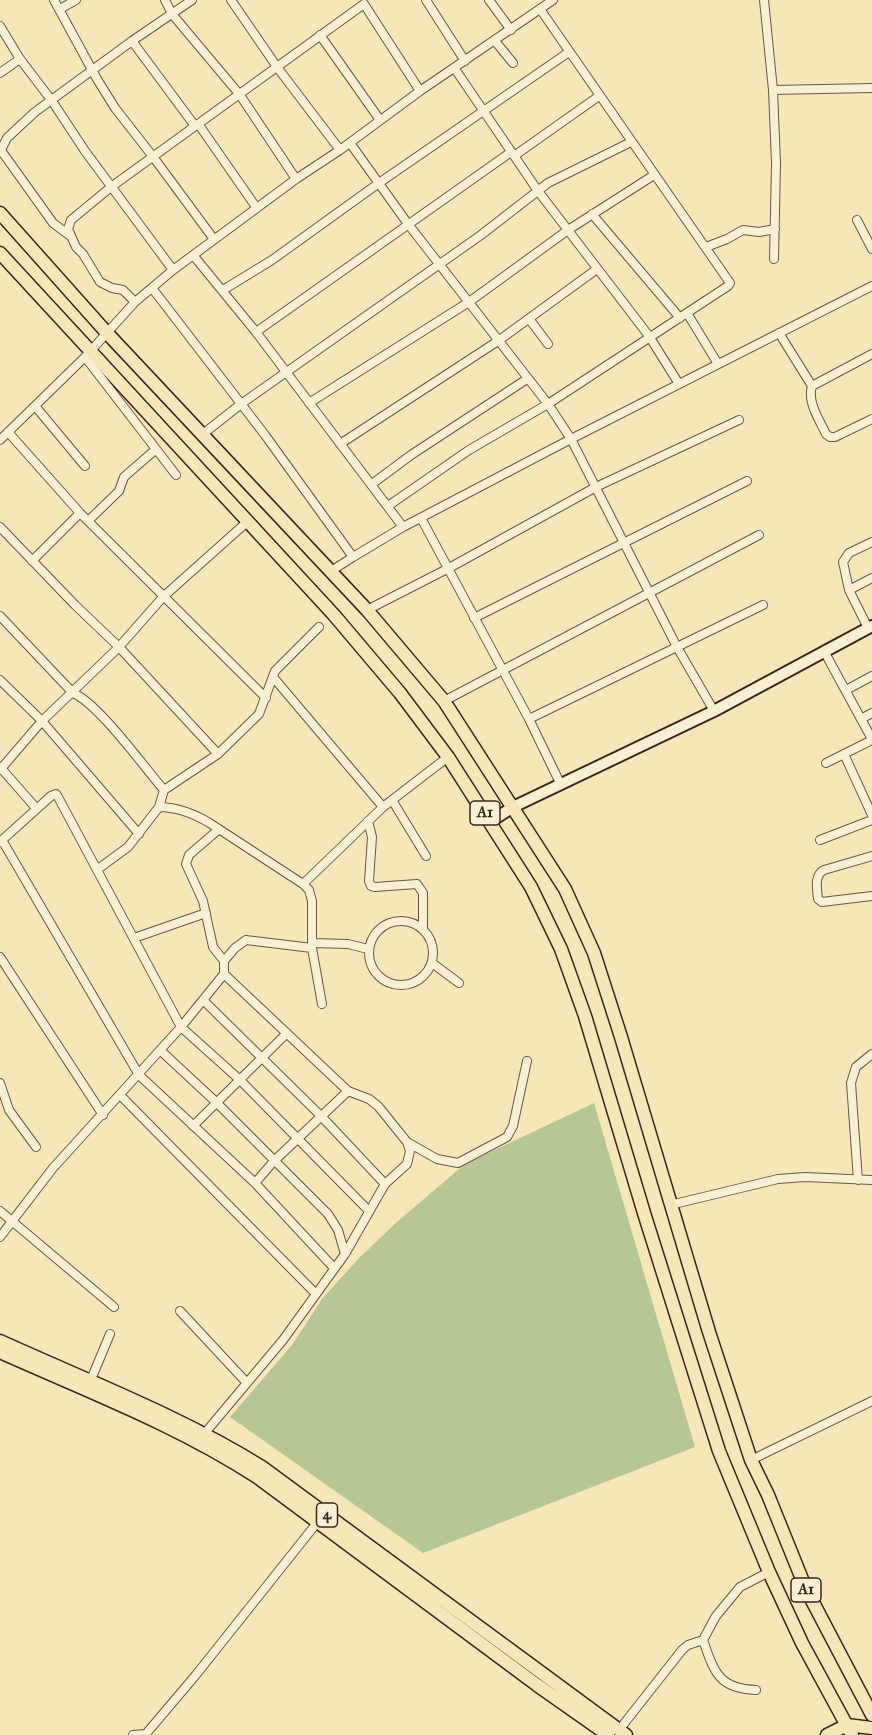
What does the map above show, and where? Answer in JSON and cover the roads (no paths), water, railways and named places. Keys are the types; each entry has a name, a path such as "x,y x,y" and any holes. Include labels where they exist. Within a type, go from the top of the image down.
{"main road":[{"name":"A1","path":"0,213 107,333 367,610 444,700 565,890 594,953 670,1205 751,1460 806,1590 872,1715"},
{"name":"A1","path":"0,253 88,354 334,615 400,693 448,757 531,887 561,949 585,1016 719,1451 769,1572 802,1643 849,1730"},
{"name":"4","path":"0,1341 205,1434 262,1467 321,1517"},
{"path":"0,1352 199,1442 257,1477 321,1517 537,1685 618,1733"},
{"path":"827,1735 872,1728"}],"street":[{"path":"54,0 115,108 213,238"},
{"path":"60,9 76,0"},
{"path":"165,0 172,14 240,95 296,179"},
{"path":"135,302 123,290 100,282 69,235 53,223 0,150 7,138 35,112 92,69 192,0"},
{"path":"231,0 277,67 340,150"},
{"path":"426,0 465,61"},
{"path":"489,0 511,30"},
{"path":"764,0 776,163 774,259"},
{"path":"69,235 70,220 111,187 154,158 365,1 420,92"},
{"path":"0,440 88,354 135,302 213,238 511,30 546,3 569,52 730,283 548,404 469,450 388,506"},
{"path":"0,26 20,59 111,187 174,270"},
{"path":"320,35 380,120"},
{"path":"495,40 513,63"},
{"path":"132,41 197,125 256,207"},
{"path":"223,290 264,266 379,183 569,52"},
{"path":"0,73 20,59"},
{"path":"454,69 538,191 650,336 679,384"},
{"path":"772,90 872,88"},
{"path":"256,332 408,224 599,96"},
{"path":"202,434 548,183 631,142"},
{"path":"350,143 408,224 548,404 571,439 677,647 714,711"},
{"path":"309,403 469,302 568,230 654,175"},
{"path":"592,214 683,315 718,364"},
{"path":"856,220 872,249"},
{"path":"706,247 743,230 775,229"},
{"path":"193,255 256,332 403,528"},
{"path":"340,444 530,320 597,268"},
{"path":"331,571 421,518 872,286"},
{"path":"152,288 328,520 353,557"},
{"path":"530,320 548,344"},
{"path":"779,333 812,386 811,400 826,434 835,437 872,419"},
{"path":"88,354 155,450 176,476"},
{"path":"812,386 872,354"},
{"path":"372,484 411,455 527,379"},
{"path":"35,406 85,466"},
{"path":"367,610 449,568 596,487 739,420"},
{"path":"8,432 80,513 266,698"},
{"path":"88,521 119,492 124,477 155,450"},
{"path":"474,618 747,481"},
{"path":"32,561 80,513"},
{"path":"421,518 529,719 561,785"},
{"path":"36,808 0,768 42,721 73,693 164,597 247,522"},
{"path":"0,527 119,646 218,753"},
{"path":"444,700 759,535"},
{"path":"490,822 513,807 714,711 870,627 849,590 843,570 844,558 849,553 872,542"},
{"path":"849,590 872,578"},
{"path":"529,719 763,605"},
{"path":"0,616 73,693 80,696 98,713 164,790"},
{"path":"98,870 128,847 139,834 159,807 164,790 218,753 259,714 280,665 319,627"},
{"path":"824,651 872,740 826,763"},
{"path":"846,690 872,676"},
{"path":"273,677 383,807"},
{"path":"0,680 42,721 139,834"},
{"path":"861,719 872,713"},
{"path":"844,754 872,815"},
{"path":"303,884 383,807 448,757"},
{"path":"334,1268 255,1183 139,1075 1,841 51,796 56,794 58,797 181,1027 240,1080 369,1211"},
{"path":"392,800 426,856"},
{"path":"159,807 176,809 199,817 309,890 312,901 312,946 322,1004"},
{"path":"820,840 872,820"},
{"path":"368,821 372,837 369,881 371,886 417,885 421,887 423,929"},
{"path":"218,830 186,859 186,864 203,901 210,939 216,952 224,961"},
{"path":"872,856 824,870 819,872 817,877 818,899 822,902 872,896"},
{"path":"134,938 206,913"},
{"path":"407,921 423,929 431,939 434,951 427,973 417,981 406,985 394,985 383,981 374,972 369,961 368,949 379,928 389,922 407,921"},
{"path":"0,1237 54,1168 121,1096 203,1000 224,974 224,961 235,948 246,940 312,946 348,944 368,949"},
{"path":"0,957 103,1115"},
{"path":"432,963 459,983"},
{"path":"205,1434 283,1340 345,1254 385,1184 407,1164 410,1151 407,1142 378,1106 369,1099 348,1091 224,974"},
{"path":"203,1000 321,1116 385,1184"},
{"path":"193,1126 287,1033"},
{"path":"160,1050 217,1103 328,1214 338,1230 345,1254"},
{"path":"858,1180 851,1083 856,1067 872,1054"},
{"path":"407,1142 437,1159 458,1163 507,1137 513,1125 527,1061"},
{"path":"0,1083 9,1110 36,1147"},
{"path":"255,1183 274,1161 348,1091"},
{"path":"121,1096 316,1294"},
{"path":"0,1106 9,1110"},
{"path":"670,1205 778,1179 805,1177 871,1182"},
{"path":"0,1211 114,1307"},
{"path":"180,1311 247,1383"},
{"path":"90,1382 110,1334"},
{"path":"751,1460 872,1401"},
{"path":"133,1735 145,1735 195,1676 321,1517"},
{"path":"618,1733 682,1650 688,1645 703,1640 716,1616 740,1587 769,1572"},
{"path":"703,1640 718,1674 728,1685 756,1690"}]}
